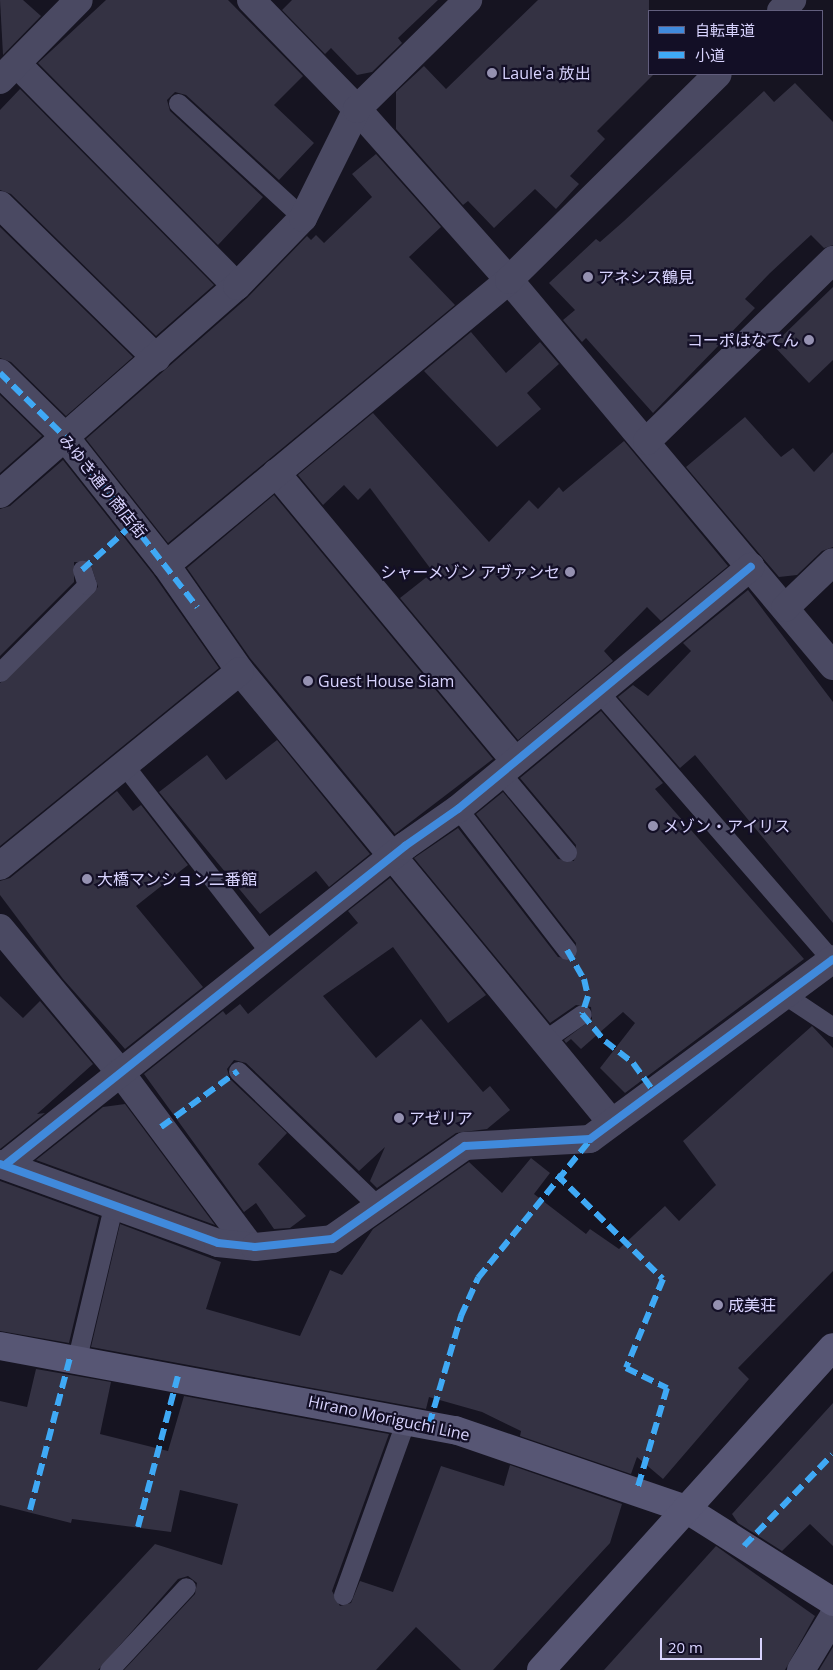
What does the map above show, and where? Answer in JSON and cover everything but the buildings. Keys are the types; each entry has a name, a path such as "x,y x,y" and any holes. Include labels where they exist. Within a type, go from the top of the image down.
{"main road":[{"name":"Hirano Moriguchi Line","path":"0,1346 77,1358 455,1430 686,1509 833,1602"},
{"path":"541,1670 833,1347"}],"street":[{"path":"79,0 9,72 237,286"},
{"path":"251,0 357,109 509,280 647,441 833,666"},
{"path":"0,494 237,286 303,218 357,109 468,0"},
{"path":"782,10 792,0"},
{"path":"166,564 509,280 717,75"},
{"path":"0,205 156,358"},
{"path":"647,441 833,260"},
{"name":"みゆき通り商店街","path":"0,373 64,436 166,564 240,671 390,858 612,1123"},
{"path":"276,473 508,767"},
{"path":"785,608 833,562"},
{"path":"2,1165 272,955 390,858 458,809 751,567"},
{"path":"0,866 240,671"},
{"path":"0,928 120,1072 249,1245"},
{"path":"2,1165 113,1207 218,1243 249,1245 332,1239 465,1146 590,1138 833,960"},
{"path":"801,1670 833,1617"}],"lane":[{"path":"178,103 303,218"},
{"path":"0,672 87,585 82,570"},
{"path":"599,692 833,960"},
{"path":"124,765 272,955"},
{"path":"508,767 568,852"},
{"path":"458,809 567,950"},
{"path":"785,995 833,1027"},
{"path":"543,1041 582,1014"},
{"path":"238,1072 378,1206"},
{"path":"77,1358 113,1207"},
{"path":"343,1595 406,1420"},
{"path":"109,1670 186,1587"}],"marked path":[{"path":"0,373 64,436 197,607"},
{"path":"82,570 133,524"},
{"path":"567,950 584,979 588,996 582,1014 605,1041 633,1063 655,1093"},
{"path":"161,1127 238,1071"},
{"path":"429,1425 461,1316 478,1278 591,1139"},
{"path":"557,1175 663,1279 626,1368 667,1388 637,1490"},
{"path":"30,1510 70,1357"},
{"path":"138,1527 178,1376"},
{"path":"744,1546 832,1455"}],"cycle path":[{"path":"5,1165 405,846 458,809 751,567"},
{"path":"0,1164 218,1243 255,1247 332,1239 465,1146 590,1139 833,959"}],"place":[{"name":"Laule'a 放出","path":"492,73"},
{"name":"アネシス鶴見","path":"588,277"},
{"name":"コーポはなてん","path":"809,340"},
{"name":"シャーメゾン アヴァンセ","path":"570,572"},
{"name":"Guest House Siam","path":"308,681"},
{"name":"メゾン・アイリス","path":"653,826"},
{"name":"大橋マンション二番館","path":"87,879"},
{"name":"アゼリア","path":"399,1118"},
{"name":"成美荘","path":"718,1305"}]}
